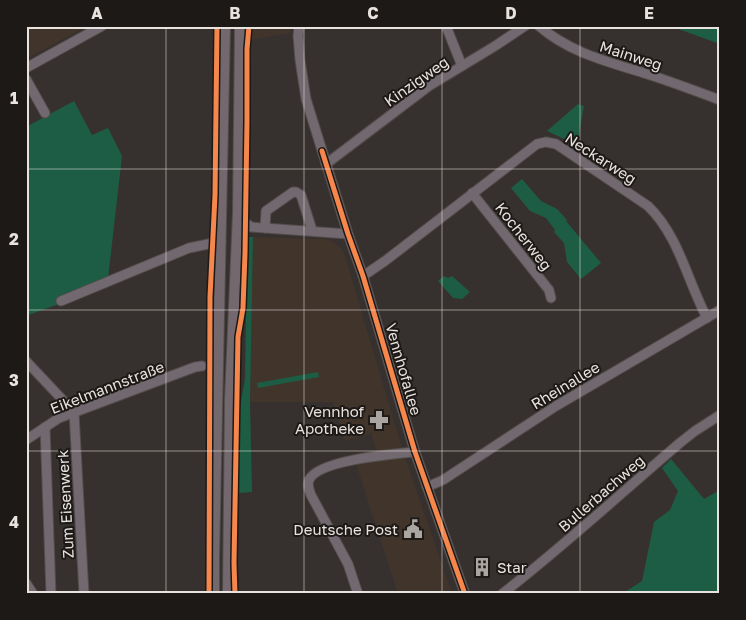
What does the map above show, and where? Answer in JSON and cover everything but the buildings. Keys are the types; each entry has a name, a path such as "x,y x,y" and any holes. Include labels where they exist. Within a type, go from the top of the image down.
{"main road":[{"path":"214,594 226,26"},
{"path":"228,594 230,408 238,213 240,26"}],"street":[{"path":"26,68 102,26"},
{"name":"Vennhofallee","path":"299,26 300,60 306,99 363,276 415,452 465,594"},
{"path":"446,26 462,66"},
{"name":"Kinzigweg","path":"326,164 429,86 525,26"},
{"name":"Mainweg","path":"539,26 550,36 586,54 720,100"},
{"path":"26,79 45,113"},
{"name":"Neckarweg","path":"363,276 537,144 546,142 556,144 648,206 654,212 664,224 672,239 707,318"},
{"path":"265,228 266,210 293,192 296,192 301,195 312,230"},
{"name":"Kocherweg","path":"472,193 548,290 551,298"},
{"path":"238,213 241,219 251,227 348,234"},
{"path":"61,301 189,248 221,242"},
{"name":"Rheinallee","path":"427,487 443,480 556,406 720,310"},
{"path":"26,362 74,412"},
{"name":"Eikelmannstraße","path":"26,440 59,418 202,366"},
{"name":"Zum Eisenwerk","path":"74,412 84,594"},
{"name":"Bullerbachweg","path":"502,594 597,516 680,442 720,415"},
{"path":"45,427 51,594"},
{"path":"358,594 348,564 311,495 308,486 309,480 313,474 322,469 348,461 379,455 415,452"},
{"path":"26,583 33,594"}],"shaded area":[{"path":"26,26 80,26 82,29 26,59"},
{"path":"251,26 292,26 291,33 250,40"},
{"path":"253,237 326,239 342,249 402,448 377,452 371,433 345,441 333,402 250,402"},
{"path":"401,458 406,460 452,594 398,594 356,464"}],"green space":[{"path":"670,26 720,26 720,44"},
{"path":"74,101 92,135 108,128 122,156 108,279 78,297 26,316 26,127"},
{"path":"578,104 584,106 577,145 547,131"},
{"path":"522,179 541,201 557,209 601,263 581,279 567,262 564,243 554,232 555,230 546,218 530,211 511,188"},
{"path":"247,237 253,237 250,402 252,492 238,493 240,407 245,379"},
{"path":"444,276 448,278 452,276 470,292 462,299 453,298 438,281"},
{"path":"318,372 319,377 258,388 257,383"},
{"path":"671,459 704,499 720,490 720,594 622,594 642,581 654,522 670,510 678,491 662,468"}],"cycle path":[{"path":"209,594 210,297 215,195 217,26"},
{"path":"235,594 238,337 243,308 245,253 247,49 249,26"},
{"path":"322,151 363,276 415,452 465,594"}],"place":[{"name":"Vennhof Apotheke","path":"379,420"},
{"name":"Deutsche Post","path":"413,529"},
{"name":"Star","path":"482,567"}]}
